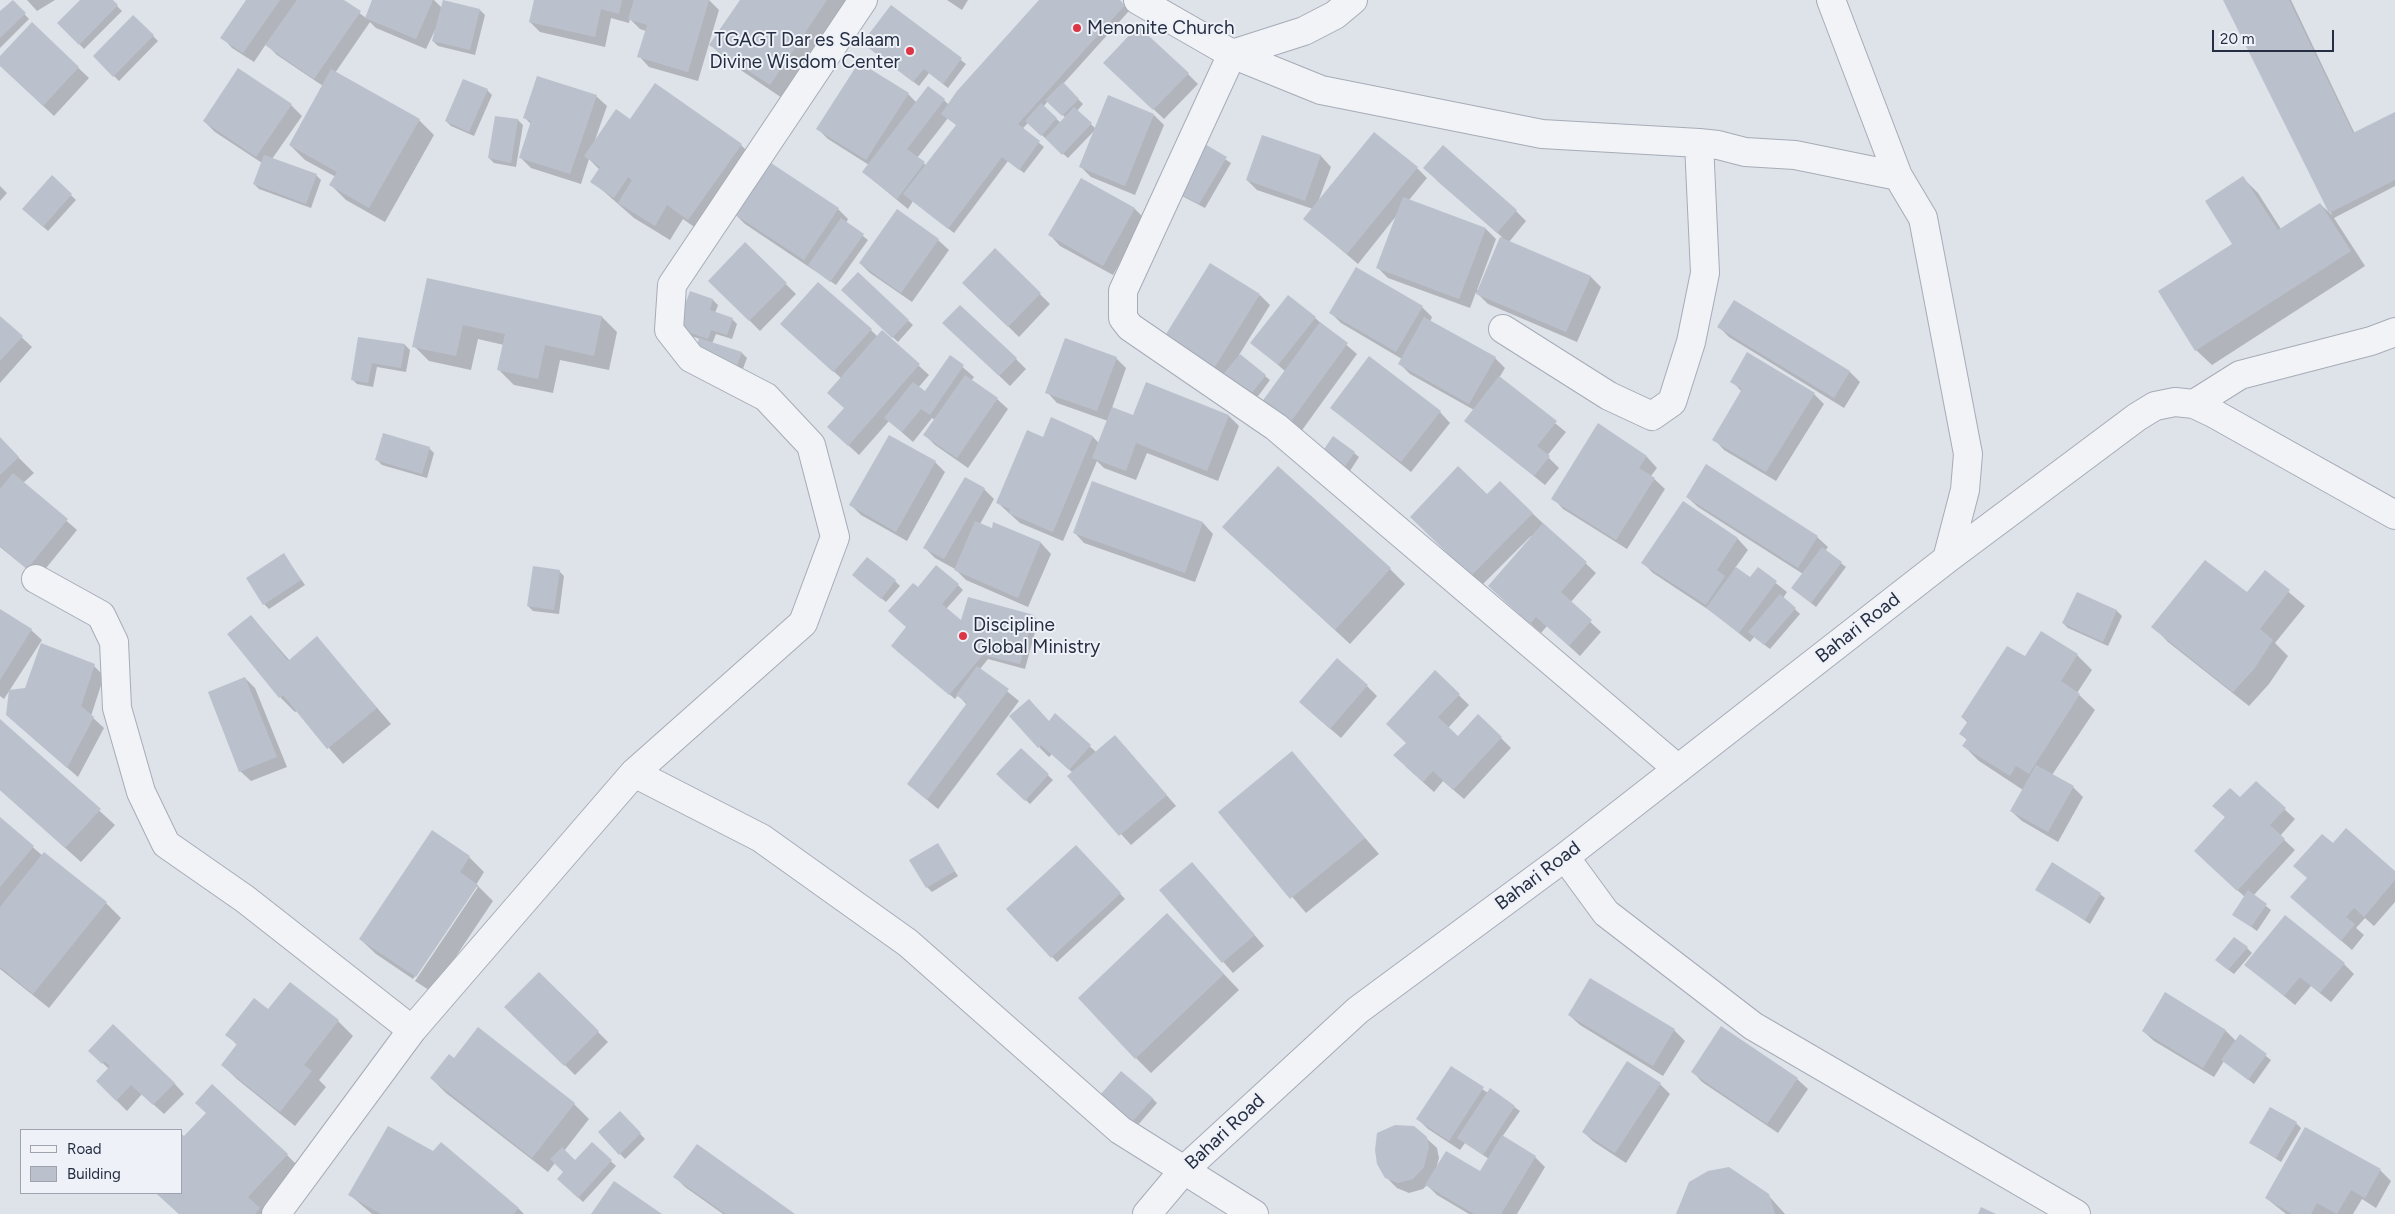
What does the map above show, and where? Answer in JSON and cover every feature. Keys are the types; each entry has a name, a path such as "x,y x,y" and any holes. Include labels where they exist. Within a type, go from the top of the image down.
{"street":[{"path":"276,1214 412,1030 634,773 803,623 835,537 811,446 766,398 692,358 669,330 672,285 863,0"},
{"path":"1138,0 1232,54 1321,90 1542,134 1718,145 1744,152 1795,155 1898,176"},
{"path":"1353,0 1335,14 1304,31 1232,54 1123,291 1123,318 1130,327 1276,427 1678,769"},
{"path":"1831,0 1898,176 1923,218 1968,454 1965,490 1947,559"},
{"path":"1503,329 1609,396 1652,416 1672,402 1690,342 1705,273 1699,144"},
{"path":"2194,404 2240,376 2395,332"},
{"name":"Bahari Road","path":"1147,1214 1184,1170 1358,1010 1565,857 1947,559 2154,406 2175,402 2194,404"},
{"path":"2194,404 2213,412 2395,515"},
{"path":"36,579 101,615 114,642 117,708 141,792 166,844 245,899 412,1030"},
{"path":"634,773 761,838 908,943 1120,1130 1254,1214"},
{"path":"1565,857 1606,913 1754,1026 2076,1214"}],"building":[{"path":"13,0 26,13 0,38 0,11"},
{"path":"80,0 113,0 118,5 79,45 57,23"},
{"path":"246,0 280,0 243,53 220,38"},
{"path":"297,0 344,0 361,11 314,79 265,45"},
{"path":"372,0 433,0 416,39 365,18"},
{"path":"443,0 480,9 470,50 432,41"},
{"path":"534,0 622,0 619,14 601,9 595,37 529,22"},
{"path":"634,0 709,0 688,72 637,57 647,25 628,19"},
{"path":"740,0 827,0 770,85 709,45"},
{"path":"1039,0 1120,0 1125,5 1018,124 1040,141 1019,170 1002,157 948,229 903,194 956,125 941,114 957,91"},
{"path":"2223,0 2289,0 2353,133 2395,112 2395,180 2329,213"},
{"path":"891,5 962,58 943,84 924,69 913,82 862,43"},
{"path":"133,15 154,35 113,77 93,56"},
{"path":"32,22 79,67 43,106 0,66 0,56"},
{"path":"1138,26 1189,73 1153,110 1103,63"},
{"path":"859,62 909,93 866,160 816,129"},
{"path":"238,68 292,104 256,157 203,121"},
{"path":"331,69 420,119 369,208 329,185 337,172 289,145"},
{"path":"537,76 597,95 570,174 519,158 531,121 523,118"},
{"path":"463,79 488,89 469,132 445,121"},
{"path":"1063,82 1079,99 1062,116 1045,100"},
{"path":"655,83 742,144 688,220 667,205 655,226 618,203 632,180 628,177 614,198 590,182 600,167 584,156 616,109 630,119"},
{"path":"928,86 945,99 907,149 925,162 897,199 862,172"},
{"path":"1108,95 1154,114 1125,186 1079,167"},
{"path":"1041,103 1057,118 1041,136 1025,121"},
{"path":"1074,107 1092,123 1062,155 1045,138"},
{"path":"495,116 518,119 511,163 488,158"},
{"path":"1374,132 1418,167 1347,254 1303,219"},
{"path":"1262,135 1321,155 1305,201 1246,180"},
{"path":"1203,143 1227,157 1199,204 1175,191"},
{"path":"1443,145 1517,210 1497,233 1423,168"},
{"path":"264,155 317,174 306,204 253,184"},
{"path":"768,161 839,208 804,260 734,214"},
{"path":"52,175 72,194 43,227 22,209"},
{"path":"2243,176 2278,230 2320,203 2351,251 2195,351 2158,291 2232,244 2205,201"},
{"path":"1081,178 1135,208 1103,266 1048,235"},
{"path":"1403,197 1486,228 1459,299 1376,268"},
{"path":"897,209 939,239 901,293 859,263"},
{"path":"841,218 864,234 830,282 808,265"},
{"path":"1500,237 1591,276 1566,332 1476,294"},
{"path":"745,242 787,283 749,321 708,281"},
{"path":"995,248 1041,293 1008,327 962,283"},
{"path":"1210,263 1260,294 1213,370 1163,339"},
{"path":"1356,267 1423,306 1396,352 1329,313"},
{"path":"858,272 909,320 892,338 841,290"},
{"path":"427,278 602,316 594,356 545,345 538,379 497,370 505,334 463,325 456,356 412,347"},
{"path":"818,282 872,329 833,372 780,324"},
{"path":"690,291 713,299 710,310 733,318 727,335 711,330 708,339 676,328"},
{"path":"1288,295 1316,317 1278,365 1250,343"},
{"path":"1734,300 1850,371 1834,398 1717,327"},
{"path":"960,305 1017,358 999,376 942,323"},
{"path":"0,316 23,336 0,361"},
{"path":"1424,317 1496,357 1469,404 1398,364"},
{"path":"1320,322 1348,343 1289,424 1261,403"},
{"path":"882,330 920,364 848,446 827,427 844,408 827,393"},
{"path":"358,337 405,344 401,368 372,363 368,383 351,380"},
{"path":"699,338 742,352 734,374 712,367 715,355 704,351 694,356"},
{"path":"1065,338 1117,357 1097,411 1045,393"},
{"path":"1747,352 1815,393 1766,472 1712,440 1742,389 1730,382"},
{"path":"1240,354 1266,375 1247,399 1220,378"},
{"path":"950,355 964,365 930,415 921,409 902,432 884,418 913,382 925,391"},
{"path":"1369,356 1441,411 1401,462 1330,408"},
{"path":"965,375 998,398 957,458 923,435"},
{"path":"1499,376 1557,421 1537,446 1550,456 1534,476 1464,421"},
{"path":"1146,382 1229,415 1207,471 1136,443 1126,471 1092,458 1112,407 1133,415"},
{"path":"1051,417 1093,436 1053,532 1008,513 1010,509 996,503 1027,430 1043,437"},
{"path":"1598,423 1647,456 1639,468 1655,478 1616,540 1551,499"},
{"path":"383,433 430,447 422,474 375,460"},
{"path":"889,435 936,461 896,532 849,505"},
{"path":"1333,436 1355,452 1340,473 1318,458"},
{"path":"0,437 19,457 0,475"},
{"path":"1706,464 1818,536 1798,568 1686,497"},
{"path":"1278,466 1391,568 1335,630 1222,527"},
{"path":"1458,466 1487,494 1500,481 1533,513 1471,576 1410,517"},
{"path":"13,473 68,519 27,569 0,546 0,489"},
{"path":"965,477 985,488 944,559 923,548"},
{"path":"1092,481 1203,522 1185,573 1073,533"},
{"path":"1683,501 1738,538 1717,570 1725,576 1706,605 1641,563"},
{"path":"975,521 992,528 993,522 1041,542 1018,598 954,570"},
{"path":"1543,523 1587,562 1561,592 1592,620 1569,646 1536,617 1530,624 1488,586"},
{"path":"1822,547 1842,562 1811,603 1791,588"},
{"path":"284,553 301,580 263,605 246,578"},
{"path":"867,557 896,580 881,599 852,575"},
{"path":"2205,560 2247,592 2265,570 2290,590 2260,629 2273,640 2254,669 2233,692 2151,627"},
{"name":"Discipline Global Ministry","path":"936,565 959,584 942,604 961,620 968,597 1034,615 1020,664 983,655 949,695 891,646 906,627 888,611 913,583 918,587"},
{"path":"533,566 560,570 554,610 527,606"},
{"path":"1736,567 1750,577 1758,567 1777,581 1739,633 1706,608"},
{"path":"2077,592 2117,610 2103,642 2062,623"},
{"path":"1780,594 1796,608 1764,645 1748,632"},
{"path":"0,609 32,629 0,680"},
{"path":"251,615 288,661 317,636 377,708 327,749 283,695 279,698 227,634"},
{"path":"2041,631 2078,654 2061,681 2080,694 2029,774 2016,766 2010,776 1962,746 1967,739 1959,734 1968,721 1961,717 2007,646 2025,656"},
{"path":"41,643 95,664 81,706 94,717 67,768 6,715 9,690 25,688"},
{"path":"1337,658 1368,685 1330,729 1299,702"},
{"path":"977,666 1009,689 927,800 907,784 967,703 956,695"},
{"path":"1435,670 1460,694 1438,717 1458,736 1478,714 1502,737 1453,790 1433,771 1423,782 1393,755 1406,743 1386,724"},
{"path":"245,677 277,757 239,772 208,692"},
{"path":"1029,699 1049,721 1055,713 1091,745 1069,770 1041,745 1038,748 1009,716"},
{"path":"0,719 101,809 65,848 0,790"},
{"path":"1115,735 1167,795 1119,836 1067,776"},
{"path":"1021,748 1049,774 1025,801 996,774"},
{"path":"1292,751 1365,838 1290,899 1218,812"},
{"path":"2036,765 2074,786 2048,832 2010,811"},
{"path":"2256,781 2286,808 2270,825 2285,839 2237,891 2194,851 2225,817 2212,806 2230,788 2240,797"},
{"path":"0,817 34,846 0,887"},
{"path":"2346,828 2395,871 2395,880 2364,917 2354,908 2346,917 2355,924 2341,941 2290,897 2307,878 2293,866 2322,834 2333,843"},
{"path":"432,830 470,856 460,872 478,885 416,977 359,939"},
{"path":"938,843 955,871 926,888 909,860"},
{"path":"1076,845 1121,893 1051,958 1006,909"},
{"path":"44,852 107,902 33,994 0,967 0,907"},
{"path":"1192,862 1255,935 1222,963 1159,890"},
{"path":"2052,862 2101,893 2085,920 2035,890"},
{"path":"2248,890 2267,904 2251,927 2232,915"},
{"path":"1167,913 1224,974 1135,1059 1078,998"},
{"path":"2285,915 2345,963 2320,993 2300,977 2284,996 2244,965"},
{"path":"2234,937 2248,947 2228,970 2215,960"},
{"path":"539,972 599,1031 564,1066 504,1007"},
{"path":"1590,978 1675,1029 1653,1066 1568,1015"},
{"path":"290,982 339,1020 304,1065 312,1071 280,1112 221,1065 237,1044 225,1035 254,998 268,1009"},
{"path":"2165,992 2226,1030 2203,1068 2142,1031"},
{"path":"113,1024 175,1083 153,1105 131,1085 116,1101 96,1081 110,1066 104,1061 102,1064 88,1051"},
{"path":"1721,1026 1798,1078 1767,1124 1691,1072"},
{"path":"478,1027 575,1103 532,1158 430,1078 449,1054 454,1058"},
{"path":"2240,1034 2267,1054 2248,1080 2221,1060"},
{"path":"1627,1061 1661,1083 1615,1153 1582,1132"},
{"path":"1451,1066 1484,1087 1449,1141 1416,1119"},
{"path":"1121,1071 1153,1098 1126,1129 1094,1102"},
{"path":"212,1084 288,1154 248,1197 260,1208 255,1214 179,1214 157,1194 182,1194 182,1134 184,1136 206,1113 195,1103"},
{"path":"1490,1088 1515,1106 1483,1155 1457,1138"},
{"path":"2270,1107 2297,1122 2276,1158 2249,1143"},
{"path":"620,1111 641,1133 619,1155 598,1132"},
{"path":"1395,1125 1414,1126 1427,1137 1429,1147 1424,1167 1413,1179 1398,1183 1385,1178 1377,1164 1375,1150 1377,1133"},
{"path":"388,1126 433,1151 441,1142 519,1208 514,1214 381,1214 348,1195"},
{"path":"2305,1127 2381,1169 2365,1198 2351,1190 2337,1214 2317,1203 2311,1214 2292,1214 2265,1198"},
{"path":"1502,1135 1536,1156 1501,1214 1474,1214 1425,1185 1446,1151 1480,1171"},
{"path":"592,1142 612,1160 578,1198 557,1179 563,1172 550,1159 562,1147 575,1160"},
{"path":"697,1144 795,1214 726,1214 673,1177"},
{"path":"1729,1167 1769,1194 1775,1214 1676,1214 1689,1182 1708,1171"},
{"path":"614,1181 662,1214 591,1214"},
{"path":"1981,1207 1996,1214 1978,1214"}],"place":[{"name":"Menonite Church","path":"1077,28"},
{"name":"TGAGT Dar es Salaam Divine Wisdom Center","path":"910,51"},
{"name":"Discipline Global Ministry","path":"963,636"}]}
